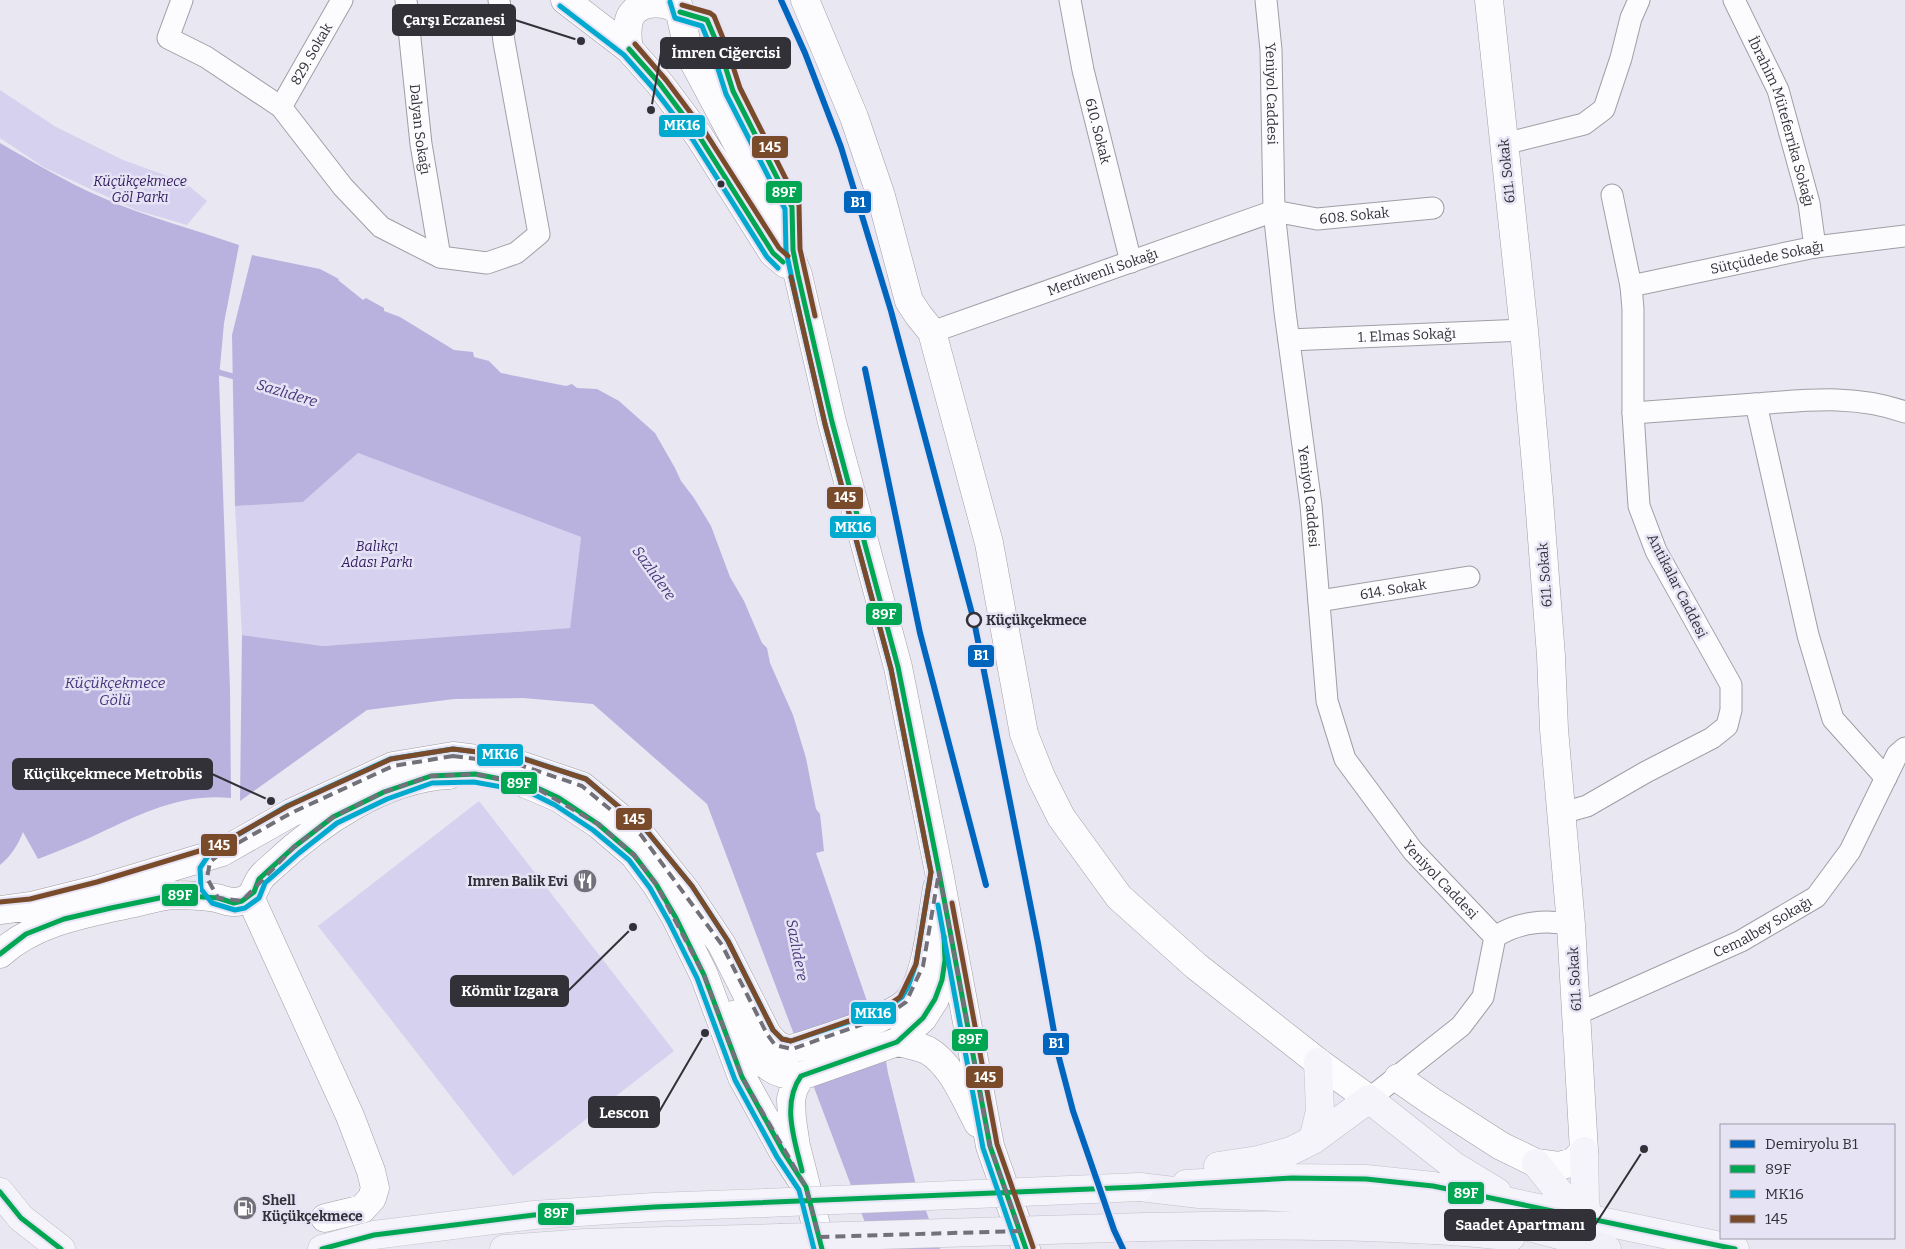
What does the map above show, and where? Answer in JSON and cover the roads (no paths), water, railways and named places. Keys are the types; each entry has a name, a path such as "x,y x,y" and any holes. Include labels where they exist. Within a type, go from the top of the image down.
{"highway":[{"path":"1140,1187 1208,1194 1409,1202 1459,1210 1607,1249"},
{"path":"504,1249 585,1243 1242,1224 1335,1225 1492,1234 1589,1249"}],"main road":[{"path":"566,0 628,49 660,84 699,136 773,253 798,275"},
{"path":"805,0 854,117 881,196 909,301 932,332 989,543 1024,734 1041,777 1061,817 1120,897 1196,966 1454,1166 1516,1203"},
{"name":"611. Sokak","path":"1489,0 1524,330 1540,509 1551,656 1554,729 1571,925 1584,1151"},
{"path":"628,49 627,33 631,16 642,4 658,1 679,6 689,53 771,207 798,275 832,422 898,667 940,872 990,1146 1026,1249"},
{"path":"218,898 208,886 207,870 210,862 222,852 291,813 393,766 453,756 517,764 582,786 641,835 686,891 723,948 767,1034 775,1045 792,1049 886,1016 906,1002 923,966 940,872"},
{"path":"0,954 26,934 64,919 174,895 218,898 234,903 255,888 294,847 333,817 384,792 431,776 475,774 531,785 558,798 598,824 634,855 656,884 676,918 704,975 742,1076 784,1154 806,1187"},
{"path":"0,910 31,906 99,890 231,850 247,854 254,860 258,868 255,888 350,1116 371,1171 375,1188 372,1198 362,1209 325,1218"},
{"path":"686,891 734,1011 758,1059 778,1073 789,1076 801,1076 897,1042 923,1018 935,999 942,980 945,960 940,872"},
{"path":"897,1042 913,1045 928,1051 943,1063 990,1146"},
{"path":"1313,1140 1320,1111 1318,1062"},
{"path":"801,1076 794,1088 791,1099 796,1146 822,1249"},
{"path":"1398,1078 1430,1101 1501,1146 1536,1164 1560,1166 1573,1162 1584,1151"},
{"path":"1140,1187 1196,1170 1258,1160 1291,1151 1313,1140 1368,1099"},
{"path":"1584,1151 1585,1202 1588,1219"},
{"path":"1536,1164 1573,1210 1588,1219"},
{"path":"322,1249 374,1235 534,1215 654,1207 1140,1187 1264,1180 1366,1179 1433,1186 1735,1249"},
{"path":"0,1192 21,1218 61,1249"}],"street":[{"path":"182,0 168,38 206,57 281,107 343,187 382,227 440,257 486,263 516,253 539,234 504,42 499,0"},
{"name":"829. Sokak","path":"281,107 342,0"},
{"name":"Dalyan Sokağı","path":"406,0 421,144 440,257"},
{"name":"610. Sokak","path":"1070,0 1083,70 1131,262"},
{"name":"Yeniyol Caddesi","path":"1266,0 1271,50 1274,211 1311,505 1326,702 1345,758 1413,851 1496,937"},
{"path":"1504,144 1584,124 1604,108 1621,58 1631,18 1640,0"},
{"name":"İbrahim Müteferrika Sokağı","path":"1734,0 1778,90 1809,203 1814,247"},
{"name":"Antikalar Caddesi","path":"1562,813 1587,806 1646,772 1712,738 1728,726 1731,710 1731,685 1656,551 1640,506 1633,413 1634,326 1631,286 1612,195"},
{"name":"608. Sokak","path":"1274,211 1317,219 1434,208"},
{"name":"Merdivenli Sokağı","path":"932,332 1274,211"},
{"name":"Sütçüdede Sokağı","path":"1631,286 1814,247 1905,236"},
{"name":"1. Elmas Sokağı","path":"1289,340 1524,330"},
{"path":"1633,413 1848,399 1884,404 1905,412"},
{"path":"1756,404 1808,635 1833,719 1886,778"},
{"name":"614. Sokak","path":"1319,601 1469,577"},
{"name":"Cemalbey Sokağı","path":"1577,1014 1741,941 1816,897 1850,851 1897,754 1905,748"},
{"path":"1368,1099 1398,1078 1461,1026 1483,997 1496,937 1509,928 1519,926 1555,921 1571,925"}],"water":[{"name":"Küçükçekmece Gölü","path":"0,143 62,178 101,197 152,217 239,245 224,323 219,378 230,689 231,798 198,798 151,810 81,842 38,859 23,832 14,850 0,865"},
{"path":"252,255 320,269 339,279 363,300 366,298 384,308 384,311 400,317 454,350 473,352 474,357 489,361 501,373 566,386 572,384 577,388 597,389 619,401 655,433 681,481 711,526 730,577 744,601 762,643 767,648 770,663 793,715 806,758 816,809 820,814 824,851 816,853 883,1044 888,1073 915,1181 940,1249 875,1249 707,804 593,704 523,698 454,699 367,710 240,801 242,635 323,646 570,628 581,537 358,453 303,502 235,506 232,335"}],"waterway":[{"name":"Sazlıdere","path":"214,371 239,378"}],"rail line":[{"name":"B1","path":"781,0 805,53 841,147 891,311 974,621 1038,943 1058,1054 1073,1111 1114,1230 1123,1249"},
{"name":"B1","path":"865,369 920,633 986,885"}],"place":[{"name":"Çarşı Eczanesi","path":"581,41"},
{"name":"İmren Ciğercisi","path":"651,110"},
{"name":"Küçükçekmece","path":"974,620"},
{"name":"Küçükçekmece Metrobüs","path":"271,801"},
{"name":"Imren Balik Evi","path":"585,881"},
{"name":"Kömür Izgara","path":"633,927"},
{"name":"Lescon","path":"705,1033"},
{"name":"Saadet Apartmanı","path":"1644,1149"},
{"name":"Shell Küçükçekmece","path":"245,1208"}],"park label":[{"name":"Küçükçekmece Göl Parkı","path":"140,190"},
{"name":"Balıkçı Adası Parkı","path":"377,554"}]}
